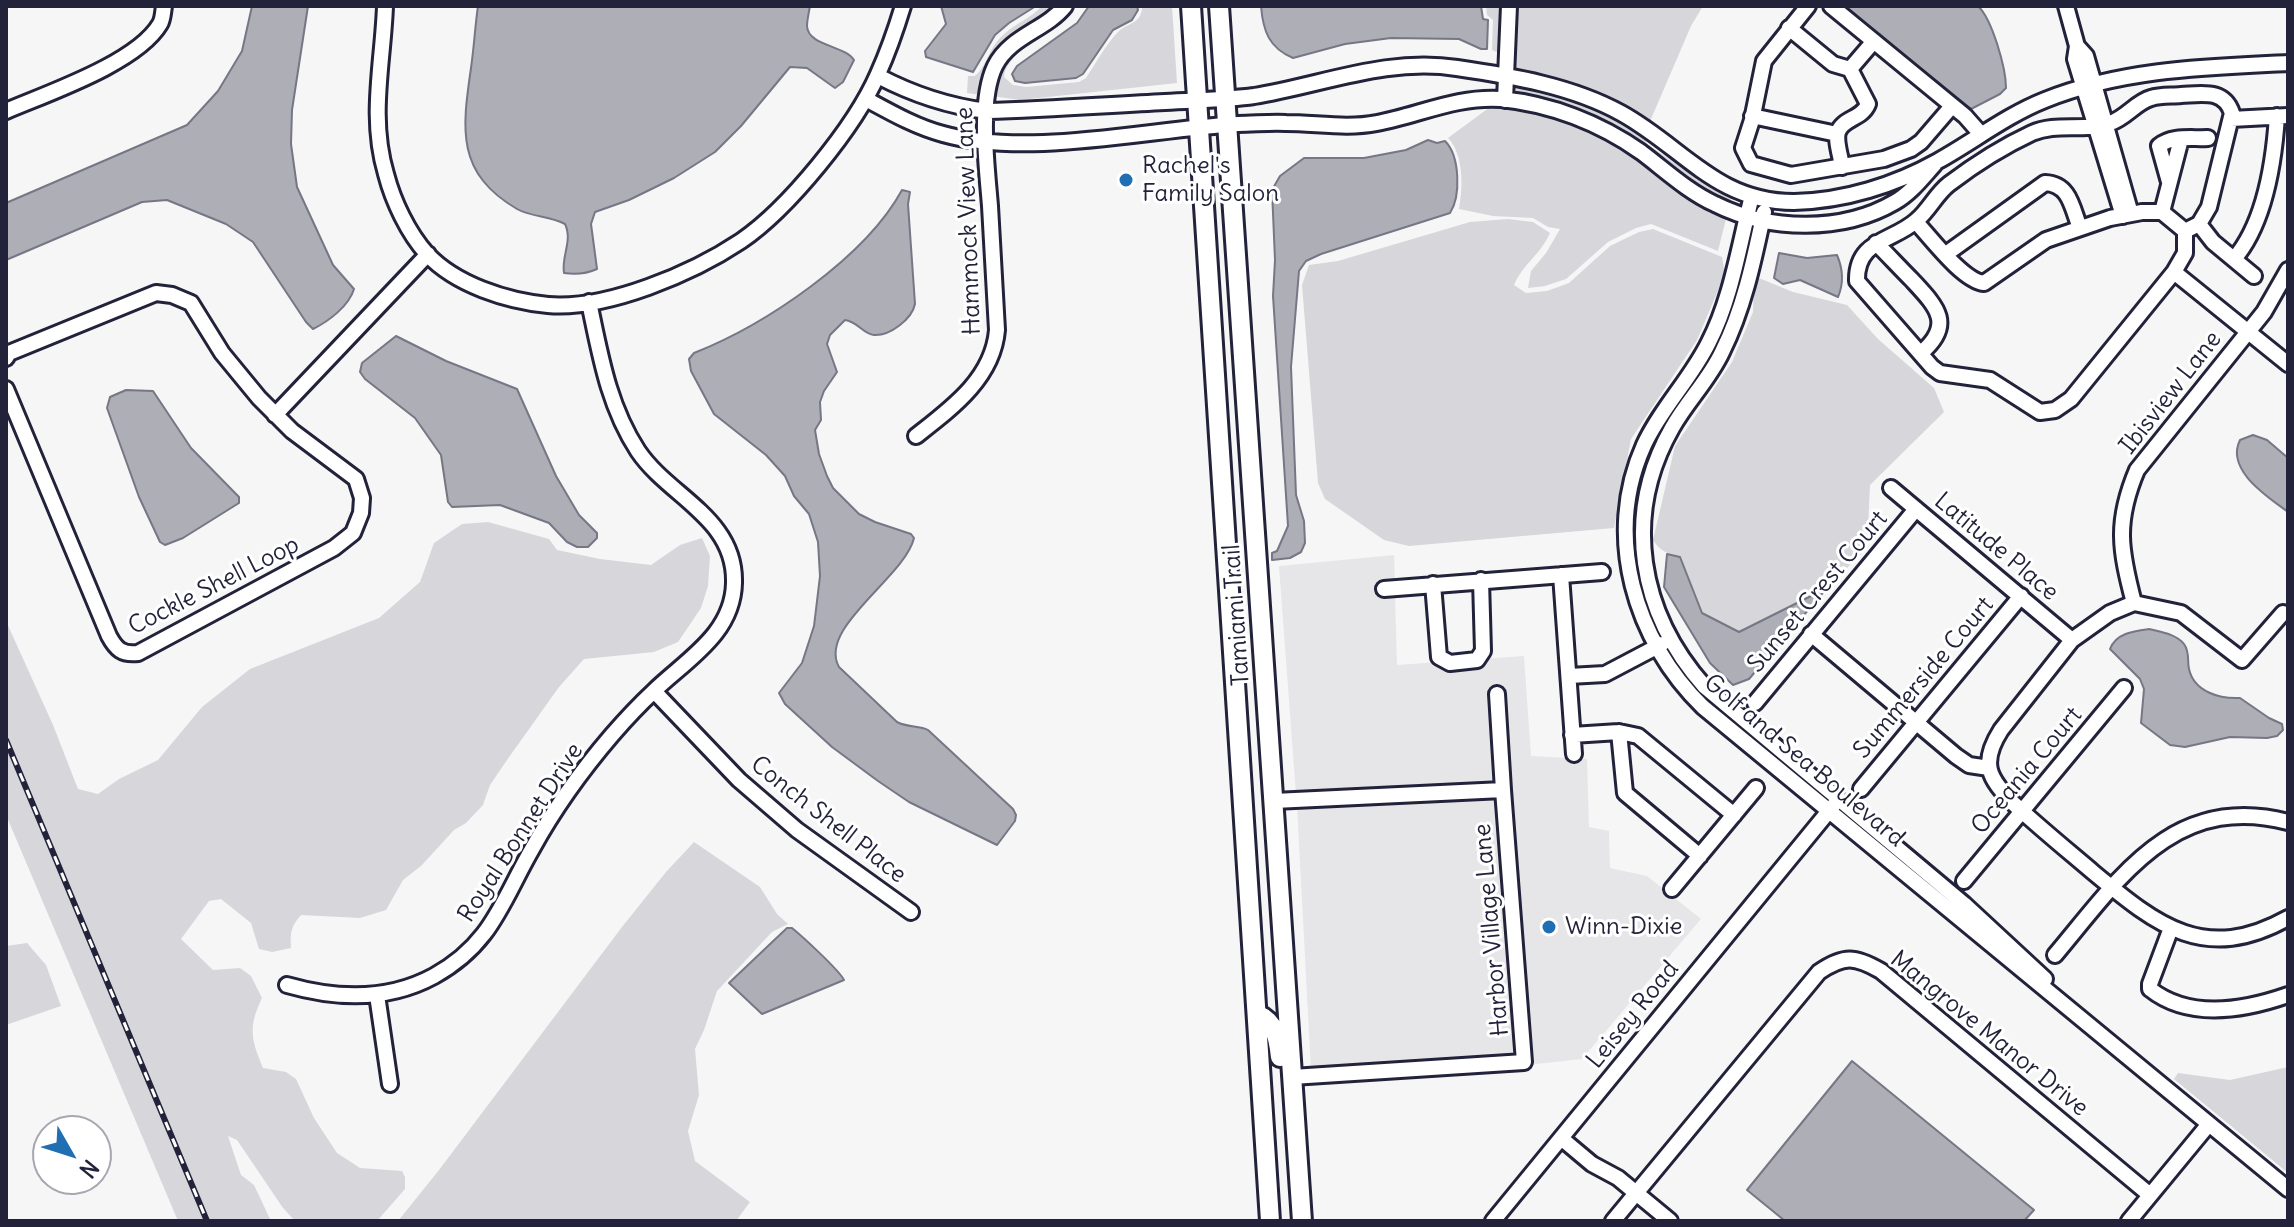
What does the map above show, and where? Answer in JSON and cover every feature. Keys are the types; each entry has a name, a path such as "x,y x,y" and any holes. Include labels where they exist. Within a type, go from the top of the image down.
{"main road":[{"name":"Tamiami Trail","path":"1191,6 1270,1221"},
{"name":"Tamiami Trail","path":"1219,6 1302,1221"},
{"path":"1221,464 1242,480 1254,510"},
{"path":"1242,761 1255,794 1274,801"},
{"path":"1257,1014 1272,1024 1277,1038 1283,1110 1295,1128"}],"street":[{"path":"6,111 138,49 162,22 164,6"},
{"path":"385,6 376,99 378,138 399,210 428,254 454,274 497,296 550,305 589,302 624,294 685,272 742,240 788,199 837,141 866,99 878,76 903,6"},
{"name":"Hammock View Lane","path":"916,436 949,410 988,367 996,350 985,141 986,96 1002,56 1012,44 1065,6"},
{"path":"1505,100 1509,6"},
{"path":"1808,6 1764,61 1743,148 1751,164 1791,175 1884,159 1921,142 1952,106"},
{"path":"1831,6 1980,133"},
{"path":"2066,6 2077,46 2086,56 2089,84 2127,215"},
{"path":"1789,28 1833,64 1850,69 1868,104 1859,117 1840,128 1837,134 1842,167"},
{"path":"1850,69 1874,41"},
{"path":"878,76 912,94 956,107 987,111 1252,96 1395,66 1452,67 1583,95 1623,114 1704,174 1760,198 1827,199 1871,190 1938,161 1980,133 2041,101 2089,84 2194,69 2288,63"},
{"path":"2210,93 2229,104 2231,119 2209,207 2199,224 2185,231 2185,253 2174,272 2071,399 2055,410 2040,412 1990,380 1940,373 1857,281 1859,263 1876,243 1916,222 1948,185 2034,133 2052,128 2080,130 2100,126 2128,114 2150,98 2210,93"},
{"path":"866,99 942,134 985,141 1051,142 1199,126 1376,123 1481,98 1505,100 1576,116 1639,151 1689,189 1716,205 1762,221 1792,224 1827,224 1870,215 1898,201 1938,161"},
{"path":"1752,116 1837,134"},
{"path":"2231,119 2282,116 2264,192 2250,231 2234,259"},
{"path":"2162,212 2181,139 2208,138"},
{"path":"1946,254 2038,185 2045,183 2053,183 2066,191 2080,228"},
{"name":"Golf and Sea Boulevard","path":"1760,198 1747,216 1720,318 1697,365 1657,420 1634,470 1628,507 1630,574 1637,605 1656,648 1684,688 1703,707 1833,806"},
{"name":"Golf and Sea Boulevard","path":"1760,198 1762,221 1734,326 1710,374 1672,428 1649,479 1643,548 1653,602 1670,640 1705,687 1833,806 2087,1023 2288,1189"},
{"path":"1916,222 1965,275 1975,282 1984,283 2046,240 2127,215 2162,212 2185,231"},
{"path":"2199,224 2213,242 2254,276"},
{"path":"1876,243 1937,309 1938,333 1921,353"},
{"path":"275,415 428,254"},
{"name":"Ibisview Lane","path":"2134,603 2120,538 2127,494 2137,470 2264,312 2288,270"},
{"path":"2174,272 2288,364"},
{"name":"Cockle Shell Loop","path":"6,358 9,353 156,293 172,295 191,303 222,353 275,415 356,479 362,498 361,513 353,533 320,555 138,653 129,654 117,649 109,636 6,389"},
{"name":"Royal Bonnet Drive","path":"287,985 339,996 377,995 433,976 472,948 490,928 532,848 572,786 612,734 654,691 704,648 728,613 734,582 727,545 701,511 665,482 637,449 606,385 589,302"},
{"name":"Latitude Place","path":"1891,488 2072,640"},
{"name":"Sunset Crest Court","path":"1755,703 1916,509"},
{"path":"1384,589 1602,572"},
{"path":"1561,575 1574,754"},
{"path":"1433,584 1436,645 1439,657 1450,663 1477,660 1483,651 1481,580"},
{"name":"Summerside Court","path":"1861,789 2021,596"},
{"path":"2283,613 2242,660 2181,613 2134,603 2110,613 2084,628 2072,640 2001,730 1990,746 1989,768 1999,789 2022,812 2140,910 2171,928 2194,937 2229,939 2267,930 2288,918"},
{"path":"1811,634 1969,765 1989,768"},
{"path":"1569,676 1605,674 1670,640"},
{"name":"Oceania Court","path":"1964,881 2124,688"},
{"name":"Conch Shell Place","path":"654,691 739,780 797,830 911,912"},
{"path":"1497,694 1503,790"},
{"path":"1572,735 1619,732 1638,736 1734,815"},
{"path":"1619,732 1625,793 1700,856"},
{"path":"1672,889 1756,788"},
{"name":"Harbor Village Lane","path":"1274,801 1503,790 1524,1062 1292,1077"},
{"name":"Leisey Road","path":"1493,1221 1833,806"},
{"path":"2055,955 2141,855 2190,826 2208,820 2246,816 2288,822"},
{"path":"2171,928 2150,984 2150,989 2164,1000 2176,1005 2219,1009 2265,1003 2288,995"},
{"name":"Mangrove Manor Drive","path":"1613,1221 1819,972 1847,958 1864,961 1881,971 2150,1195"},
{"path":"377,995 390,1084"},
{"path":"2129,1221 2209,1124"},
{"path":"1561,1138 1592,1164 1618,1178 1670,1221"}],"shaded area":[{"path":"252,6 308,6 292,110 291,144 297,187 333,265 354,289 343,307 313,329 253,242 226,224 167,200 142,202 6,260 6,203 187,125 218,91 242,51"},
{"path":"478,6 810,6 807,24 813,38 843,51 854,60 843,82 835,88 807,68 790,67 715,152 674,178 629,200 595,212 591,224 597,269 581,274 564,273 568,236 565,224 517,209 497,195 473,165 468,148 466,111"},
{"path":"941,6 1036,6 995,35 973,72 926,57 925,51 946,24"},
{"path":"1042,6 1058,6 1009,40 981,95 967,93 968,76 979,72 1000,38"},
{"path":"1072,6 1013,58 1004,77 1013,85 1026,87 1079,82 1086,78 1117,33 1140,17 1142,6 1172,6 1177,83 1020,100 992,96 1000,69 1016,49"},
{"path":"1089,6 1137,6 1138,10 1132,20 1113,30 1083,74 1076,78 1025,83 1015,81 1012,74 1017,66 1077,23"},
{"path":"1261,6 1481,6 1483,19 1488,20 1487,49 1459,39 1391,38 1345,44 1293,58 1278,49 1269,38"},
{"path":"1486,6 1504,6 1501,71 1498,70 1499,53 1492,50 1493,20 1487,15"},
{"path":"1515,6 1703,6 1691,26 1651,119 1653,129 1512,73"},
{"path":"1843,6 1978,6 1997,44 2006,88 1971,109"},
{"path":"1511,83 1581,100 1621,118 1646,136 1646,143 1691,175 1732,195 1730,205 1692,185 1642,147 1511,96"},
{"path":"1494,104 1574,121 1609,138 1727,215 1718,251 1651,224 1608,242 1566,279 1528,288 1531,271 1560,229 1548,227 1533,218 1493,216 1459,209 1460,162 1448,138"},
{"path":"1428,140 1437,143 1445,141 1454,156 1457,187 1450,213 1321,254 1306,261 1299,271 1291,367 1296,495 1304,521 1305,543 1301,552 1290,558 1272,560 1272,553 1277,551 1288,526 1273,296 1272,190 1280,176 1304,158 1364,158 1406,150"},
{"path":"902,190 910,192 913,310 905,321 887,333 870,334 845,320 830,335 827,344 837,372 824,391 820,402 821,420 815,430 819,454 833,488 859,514 911,534 914,538 895,569 851,619 840,636 836,652 839,667 897,722 928,730 1013,809 1015,821 997,845 909,802 832,747 785,704 779,693 802,663 814,626 820,576 818,542 809,514 794,496 785,476 766,455 714,414 691,371 689,359 694,353 722,341 781,307 839,264 864,240"},
{"path":"1508,219 1533,222 1550,233 1514,285 1526,293 1547,291 1569,283 1610,246 1653,229 1722,257 1725,274 1697,340 1631,439 1614,528 1409,546 1384,540 1325,499 1318,483 1302,285 1309,265 1338,261 1470,222"},
{"path":"1779,253 1807,258 1837,255 1842,276 1838,297 1800,280 1783,284 1774,278"},
{"path":"1754,276 1793,292 1847,305 1878,339 1934,388 1944,412 1870,485 1867,548 1827,588 1739,632 1702,613 1680,557 1665,552 1653,540 1675,446 1732,362 1753,312"},
{"path":"396,336 446,361 517,389 556,476 579,515 597,533 597,538 588,547 577,547 567,542 549,523 500,505 452,507 448,502 441,455 415,418 360,372 362,363"},
{"path":"126,390 153,391 191,448 239,497 239,503 183,538 165,545 160,542 139,497 107,408 110,397"},
{"path":"2253,435 2267,440 2288,458 2288,512 2251,482 2238,462 2240,440"},
{"path":"488,522 549,539 557,550 651,565 680,545 702,538 710,556 708,586 701,608 678,642 654,652 584,659 559,687 507,760 490,785 483,805 403,880 386,910 360,918 301,915 292,930 291,948 272,952 259,949 251,923 221,899 209,901 181,939 213,970 240,968 251,976 262,998 253,1033 263,1068 286,1072 296,1079 314,1118 337,1153 360,1168 402,1171 405,1189 377,1221 295,1221 237,1140 228,1136 241,1175 254,1185 271,1221 178,1221 6,815 6,621 78,789 98,794 119,779 158,760 202,707 250,669 379,618 420,582 434,543 462,524"},
{"path":"1667,554 1680,557 1702,613 1739,632 1827,588 1749,679 1733,685 1710,663 1664,587"},
{"path":"1394,555 1395,585 1379,586 1381,596 1395,596 1397,665 1524,656 1531,756 1587,759 1589,827 1609,831 1610,868 1647,876 1701,919 1582,1059 1527,1065 1502,689 1491,689 1497,785 1296,795 1279,566"},
{"path":"2149,629 2173,636 2184,644 2192,677 2202,689 2224,697 2240,698 2282,724 2283,730 2277,736 2267,738 2230,737 2185,747 2170,745 2141,723 2144,689 2140,679 2110,649 2121,636"},
{"path":"1498,796 1518,1057 1311,1070 1297,806"},
{"path":"694,842 760,887 777,914 788,924 772,932 717,991 695,1049 699,1095 688,1131 695,1161 750,1202 736,1221 398,1221 622,927"},
{"path":"787,928 792,928 844,980 762,1014 729,983"},
{"path":"27,943 46,965 61,1006 6,1025 6,946"},
{"path":"1852,1061 2034,1210 2024,1221 1785,1221 1747,1190"},
{"path":"2288,1067 2288,1173 2174,1079 2178,1073 2230,1080"}],"railway":[{"path":"6,740 207,1221"}],"place":[{"name":"Rachel's Family Salon","path":"1126,180"},
{"name":"Winn-Dixie","path":"1549,927"}]}
